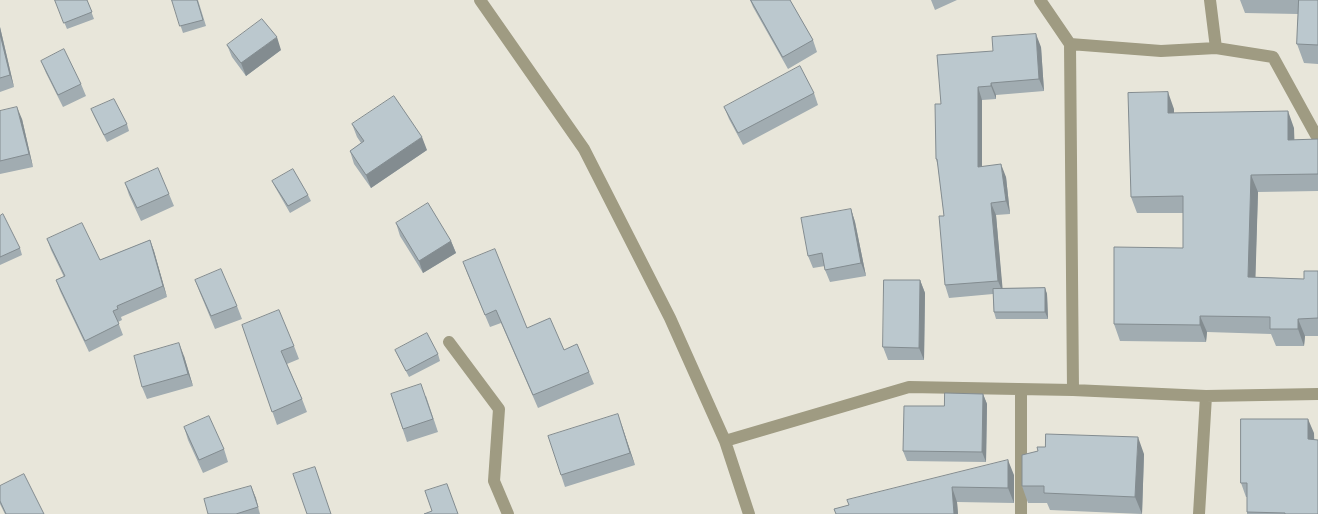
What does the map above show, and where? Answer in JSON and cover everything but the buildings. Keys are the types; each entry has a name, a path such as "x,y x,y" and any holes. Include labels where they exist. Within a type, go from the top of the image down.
{"street":[{"path":"480,0 584,149 670,318 725,441 749,510 738,514"},
{"path":"1040,0 1070,44 1073,390"},
{"path":"1210,0 1216,48"},
{"path":"1070,44 1161,51 1216,48 1273,57 1316,135 1318,135"},
{"path":"448,342 499,409 494,481 508,514"},
{"path":"725,441 909,387 1073,390 1206,396 1318,394"},
{"path":"1021,390 1021,514"},
{"path":"1199,514 1206,396"}]}
